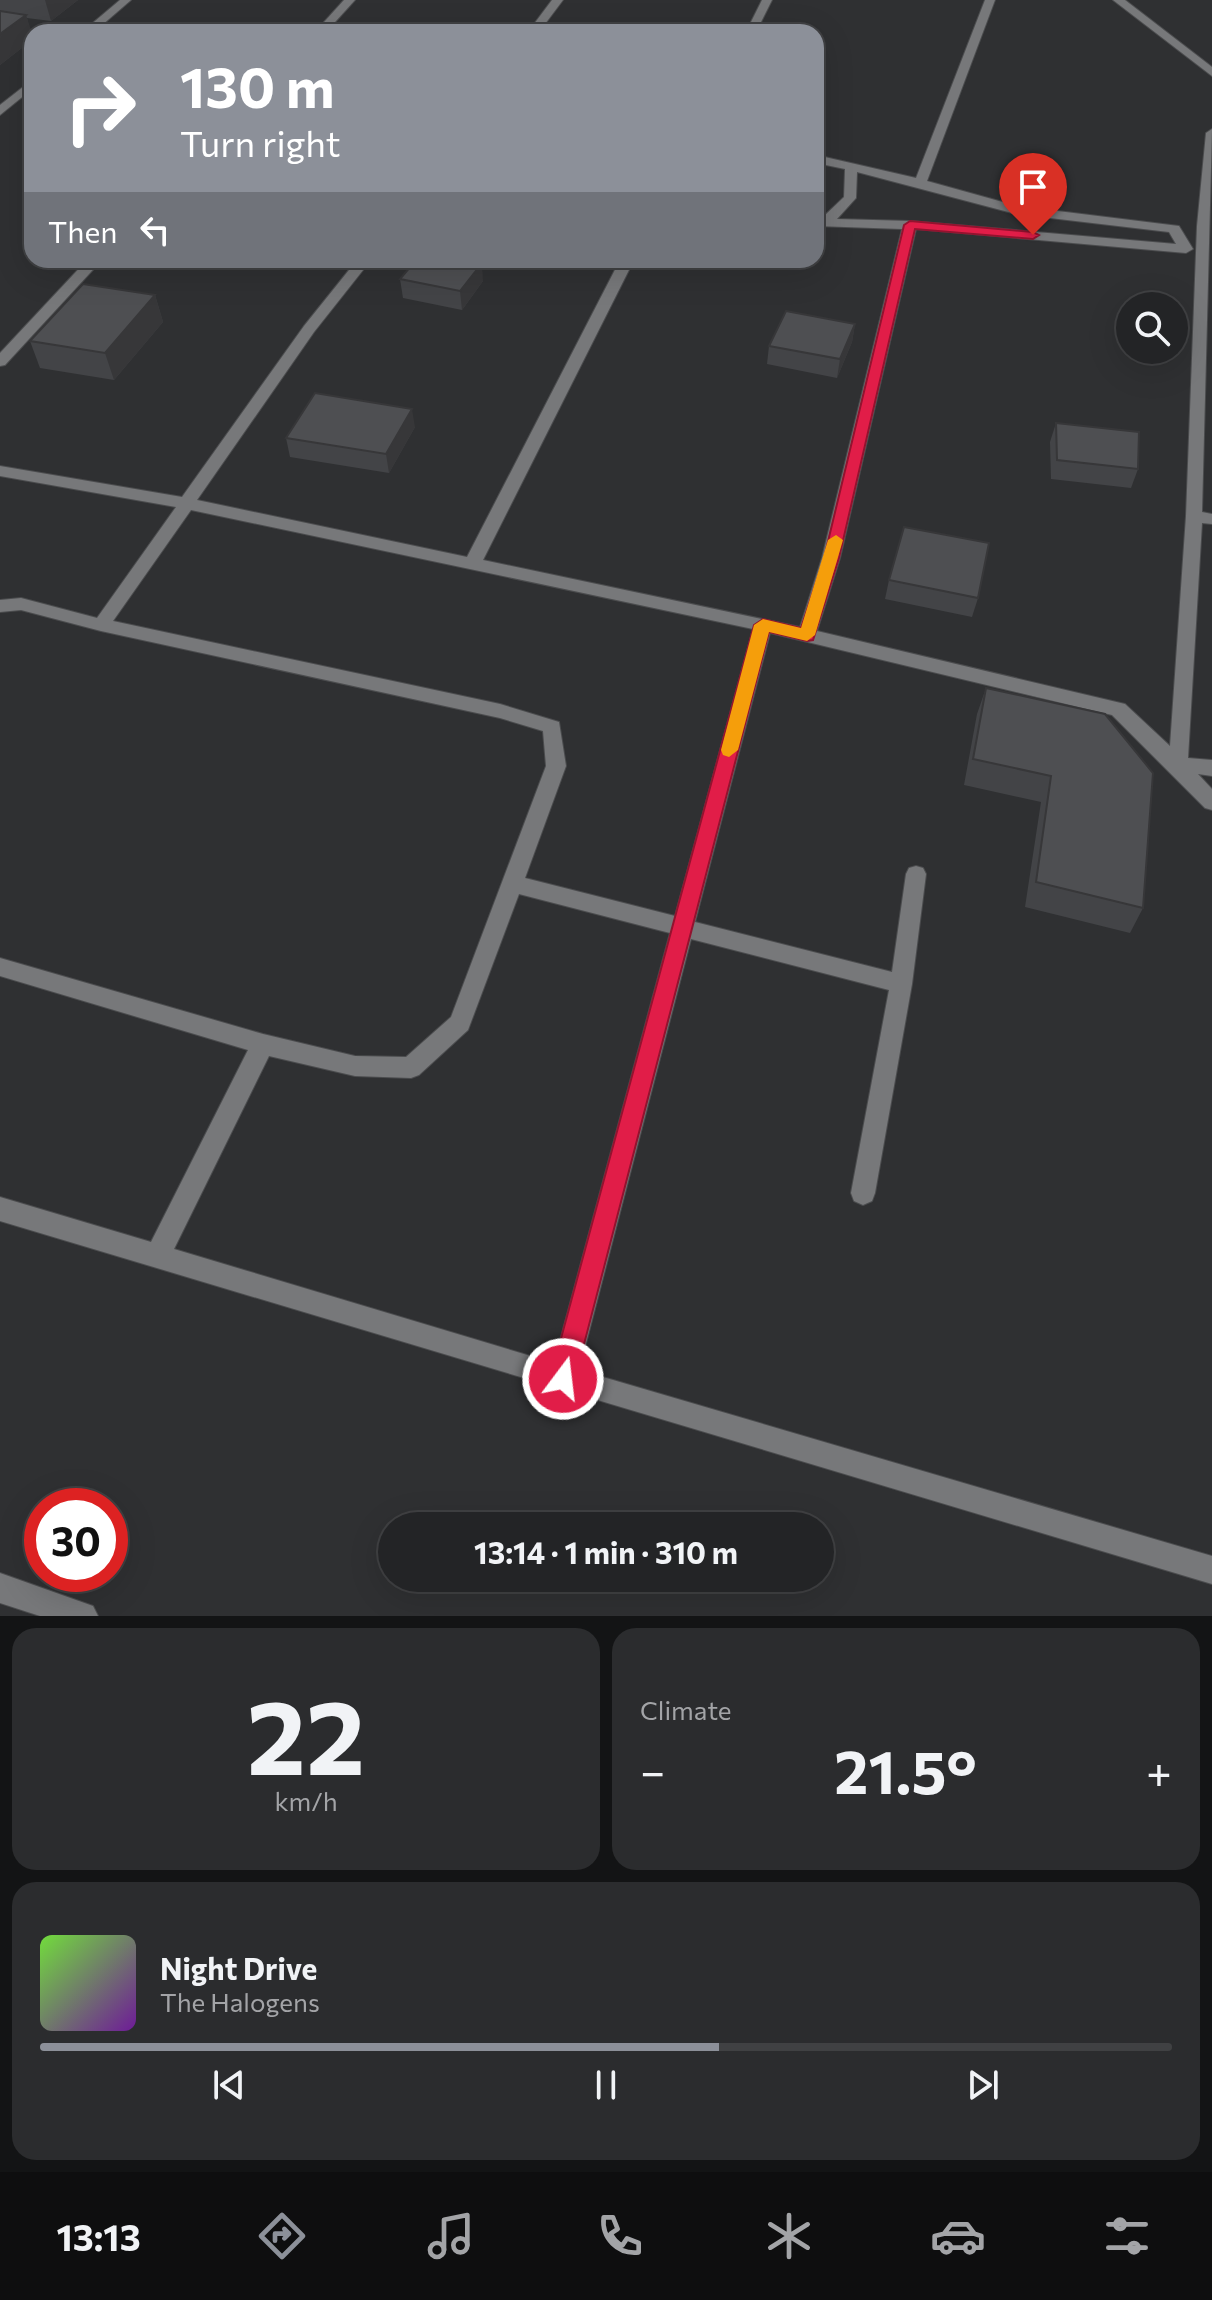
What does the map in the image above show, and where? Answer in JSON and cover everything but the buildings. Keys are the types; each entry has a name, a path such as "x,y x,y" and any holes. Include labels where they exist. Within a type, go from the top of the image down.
{"street":[{"path":"97,24 126,0"},
{"path":"328,24 350,0"},
{"path":"539,24 558,0"},
{"path":"755,24 767,0"},
{"path":"920,183 990,0"},
{"path":"1118,0 1212,73"},
{"path":"0,111 24,93"},
{"path":"1178,765 1203,518 1212,133"},
{"path":"824,161 920,183 1016,210 1174,229 1208,225"},
{"path":"824,220 850,198 851,168"},
{"path":"824,222 910,225 1208,249"},
{"path":"807,635 831,558 910,225"},
{"path":"1174,229 1186,249"},
{"path":"0,362 88,268"},
{"path":"101,625 309,329 358,268"},
{"path":"473,562 623,268"},
{"path":"0,471 185,503 473,562 807,635 1118,709 1212,802"},
{"path":"0,606 21,604 101,625 500,711 552,727 556,766 460,1023 411,1068 355,1066 263,1044 0,967"},
{"path":"563,1379 763,625"},
{"path":"1178,765 1212,768"},
{"path":"863,1193 901,984 916,874"},
{"path":"511,883 901,984"},
{"path":"157,1256 263,1044"},
{"path":"0,1209 1212,1570"},
{"path":"0,1588 83,1616"}],"slow traffic":[{"path":"729,750 763,625 807,635 836,540"}],"route":[{"path":"563,1379 763,625 807,635 831,558 910,225 1033,235"}]}
